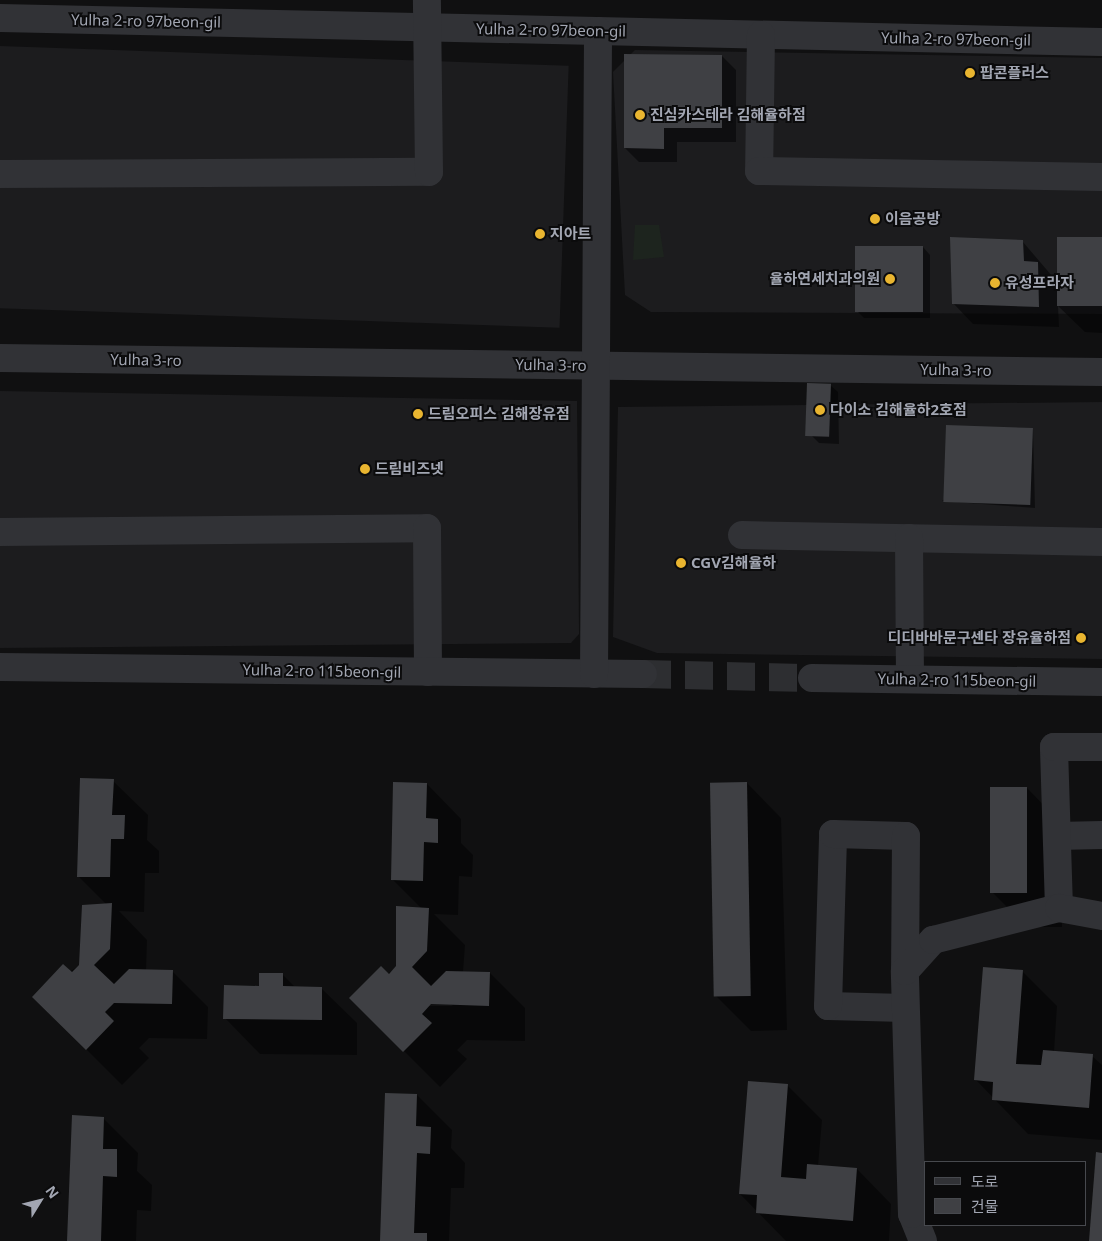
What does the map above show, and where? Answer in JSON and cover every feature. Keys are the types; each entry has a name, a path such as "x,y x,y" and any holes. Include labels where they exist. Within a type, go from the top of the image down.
{"street":[{"path":"0,174 429,172 427,0"},
{"name":"Yulha 2-ro 97beon-gil","path":"0,18 1102,42"},
{"path":"594,674 598,31"},
{"path":"761,34 760,171 1102,177"},
{"name":"Yulha 3-ro","path":"0,358 1102,372"},
{"path":"0,532 427,528 428,672"},
{"path":"742,535 1102,542"},
{"path":"909,538 910,679"},
{"name":"Yulha 2-ro 115beon-gil","path":"0,667 643,674"},
{"name":"Yulha 2-ro 115beon-gil","path":"812,678 1102,682"},
{"path":"1059,908 1054,747 1102,747"},
{"path":"905,1008 828,1006 832,834 906,836 905,1008 912,1214 923,1241"},
{"path":"1057,836 1102,835"},
{"path":"905,971 933,940 1059,908 1102,916"}],"shaded area":[{"path":"0,46 569,66 560,328 0,308"},
{"path":"635,50 1102,58 1102,314 651,312 625,295 613,72"},
{"path":"635,225 659,225 664,257 633,260"},
{"path":"0,391 577,401 579,634 571,643 0,648"},
{"path":"1102,402 1102,659 657,653 613,637 618,407"}],"building":[{"path":"624,54 722,55 722,128 664,128 664,149 624,148"},
{"name":"유성프라자","path":"950,237 1023,240 1024,261 1038,262 1039,307 952,304"},
{"path":"1057,237 1102,237 1102,306 1057,306"},
{"name":"율하연세치과의원","path":"855,246 923,246 923,312 855,312"},
{"name":"다이소 김해율하2호점","path":"807,383 831,384 829,437 805,436"},
{"path":"946,425 1033,428 1030,505 943,502"},
{"path":"80,778 114,779 112,815 125,815 124,839 111,839 110,877 77,877"},
{"path":"393,782 427,783 426,818 438,819 438,843 424,842 423,881 391,880"},
{"path":"747,782 751,996 714,997 710,783"},
{"path":"990,787 1027,787 1027,893 990,893"},
{"path":"112,903 110,949 94,965 114,984 129,969 173,970 172,1004 114,1003 105,1012 114,1021 86,1050 32,997 63,964 72,972 79,965 82,905"},
{"path":"396,906 429,908 427,951 412,967 431,986 446,971 490,972 489,1006 431,1004 422,1014 432,1023 403,1052 349,998 381,966 389,974 396,966"},
{"path":"983,967 1023,970 1016,1064 1041,1065 1043,1050 1093,1054 1089,1108 992,1100 993,1082 974,1080"},
{"path":"259,973 283,973 283,986 322,987 322,1020 223,1019 224,985 259,986"},
{"path":"748,1081 788,1084 781,1177 806,1179 807,1164 857,1168 853,1221 756,1213 757,1195 739,1194"},
{"path":"385,1093 417,1094 416,1126 431,1127 430,1154 417,1153 414,1233 427,1233 427,1241 380,1241"},
{"path":"72,1115 104,1117 103,1149 117,1149 117,1177 103,1176 101,1241 67,1241"},
{"path":"1096,1152 1102,1153 1102,1241 1089,1241"}],"tunnel":[{"path":"643,674 812,678"}],"place":[{"name":"팝콘플러스","path":"970,73"},
{"name":"진심카스테라 김해율하점","path":"640,115"},
{"name":"이음공방","path":"875,219"},
{"name":"지아트","path":"540,234"},
{"name":"율하연세치과의원","path":"890,279"},
{"name":"유성프라자","path":"995,283"},
{"name":"다이소 김해율하2호점","path":"820,410"},
{"name":"드림오피스 김해장유점","path":"418,414"},
{"name":"드림비즈넷","path":"365,469"},
{"name":"CGV김해율하","path":"681,563"},
{"name":"디디바바문구센타 장유율하점","path":"1081,638"}]}
